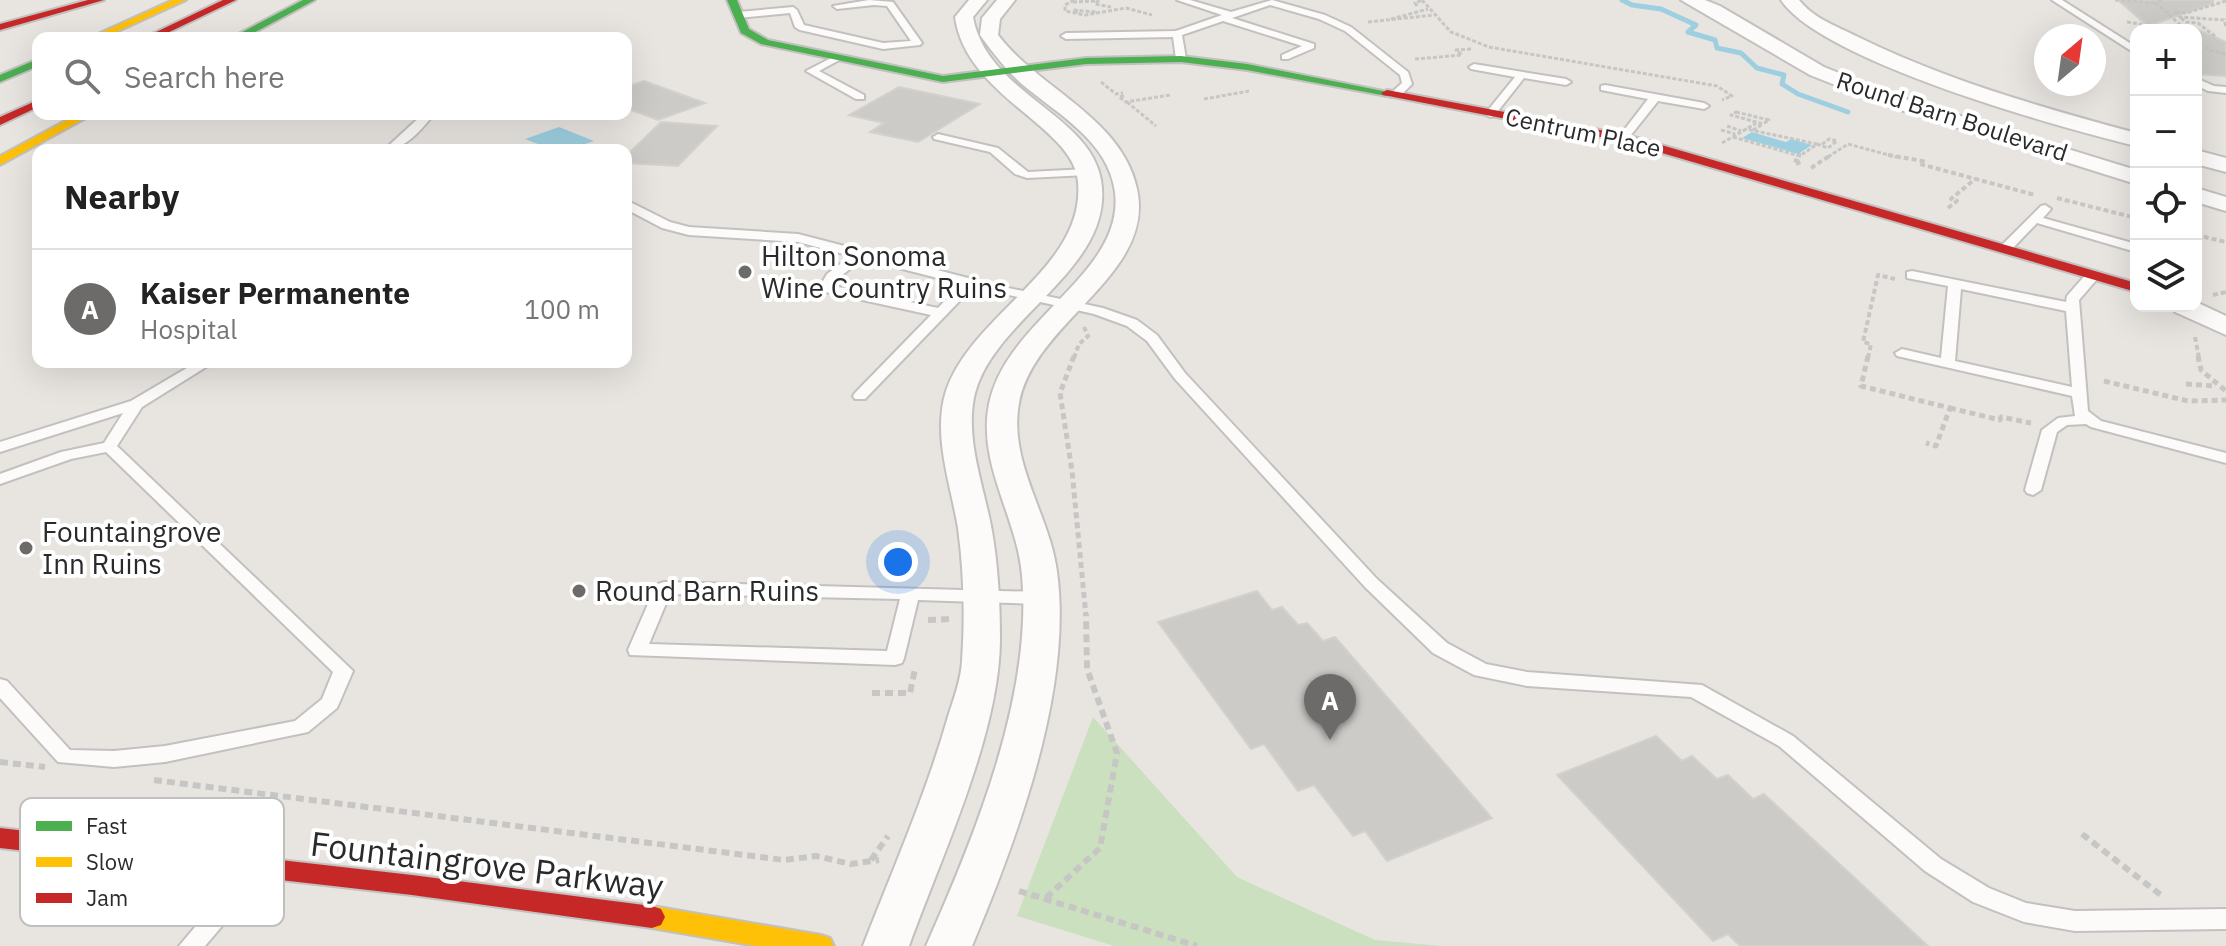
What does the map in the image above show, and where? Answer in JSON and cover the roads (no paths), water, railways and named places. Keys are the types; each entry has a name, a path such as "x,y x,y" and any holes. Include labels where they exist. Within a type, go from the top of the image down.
{"main road":[{"path":"0,24 77,0"},
{"path":"0,24 99,0"},
{"path":"108,32 181,0"},
{"path":"160,32 231,0"},
{"path":"188,32 253,0"},
{"path":"248,32 310,0"},
{"name":"Centrum Place","path":"735,7 745,31 753,37 943,79 1086,61 1181,59 1247,67 1623,138 2130,286"},
{"path":"0,79 32,65"},
{"path":"0,105 32,90"},
{"path":"0,121 32,106"},
{"path":"0,161 76,120"},
{"name":"Fountaingrove Parkway","path":"0,838 20,840"},
{"name":"Fountaingrove Parkway","path":"284,872 599,909 711,925 821,946"}],"street":[{"path":"949,946 977,883 1026,736 1034,688 1041,598 1037,557 1007,460 1003,407 1013,375 1039,333 1074,316 1117,248 1127,217 1126,186 1116,158 1085,124 1004,71 979,59 967,34 964,17 978,0"},
{"path":"886,946 962,744 981,665 981,595 972,511 958,456 956,413 962,388 990,340 1074,247 1089,213 1090,177 1077,155 1004,71 989,35 991,18 1006,0"},
{"name":"Round Barn Boulevard","path":"1690,0 1714,10 1817,71 1895,102 2130,175"},
{"name":"Round Barn Boulevard","path":"1723,0 1851,73 1896,90 2130,161"},
{"path":"1790,0 1794,9 1812,20 1893,64 1929,79 2130,138"},
{"path":"2202,159 2226,165"},
{"path":"2189,316 2226,327"}],"lane":[{"path":"1181,0 1311,46 1285,57"},
{"path":"2056,0 2130,47"},
{"path":"1066,36 1177,34 1273,1 1348,29 1405,74 1407,84 1395,95"},
{"path":"735,7 798,10 800,27 883,46 917,43 890,4 874,2 837,6"},
{"path":"1177,34 1181,59"},
{"path":"838,58 811,71 860,97"},
{"path":"1474,67 1566,82"},
{"path":"1490,114 1522,75"},
{"path":"2202,84 2212,89 2226,90"},
{"path":"1605,88 1704,106"},
{"path":"1623,138 1655,97"},
{"path":"397,144 423,120"},
{"path":"938,137 994,150 1019,172 1027,175 1087,172"},
{"path":"2005,249 2035,219 2046,201"},
{"path":"632,207 666,225 689,231 798,238 1030,296 1074,316 1132,323 1152,338 1180,376 1340,550 1440,648 1481,670 1527,679 1695,690 1786,741 1933,865 1981,895 2024,912 2075,921 2226,919"},
{"path":"2035,219 2130,246"},
{"path":"861,254 832,277 826,288 941,313"},
{"path":"1912,275 2073,308"},
{"path":"2093,275 2072,299 2081,413 2096,424 2226,458"},
{"path":"860,396 971,282"},
{"path":"1948,363 1955,284"},
{"path":"1902,353 2080,393"},
{"path":"0,447 136,404 197,368"},
{"path":"0,479 67,455 109,447 136,404"},
{"path":"2033,490 2050,430 2063,421 2089,419"},
{"path":"0,686 65,757 114,759 165,754 301,727 330,703 343,671 109,447"},
{"path":"911,593 895,658 637,650 664,588 911,593 1041,598"},
{"path":"191,946 208,926"}],"water":[{"path":"559,127 594,141 584,144 539,144 525,139"},
{"path":"1752,132 1786,142 1791,139 1812,145 1798,154 1742,138"}],"waterway":[{"path":"1622,0 1632,5 1661,9 1696,25 1688,32 1715,40 1717,48 1741,53 1757,68 1784,75 1782,84 1798,94 1848,112"}],"place":[{"name":"Hilton Sonoma Wine Country Ruins","path":"745,272"},
{"name":"Fountaingrove Inn Ruins","path":"26,548"},
{"name":"Round Barn Ruins","path":"579,591"},
{"name":"Kaiser Permanente","path":"1330,740"}]}
